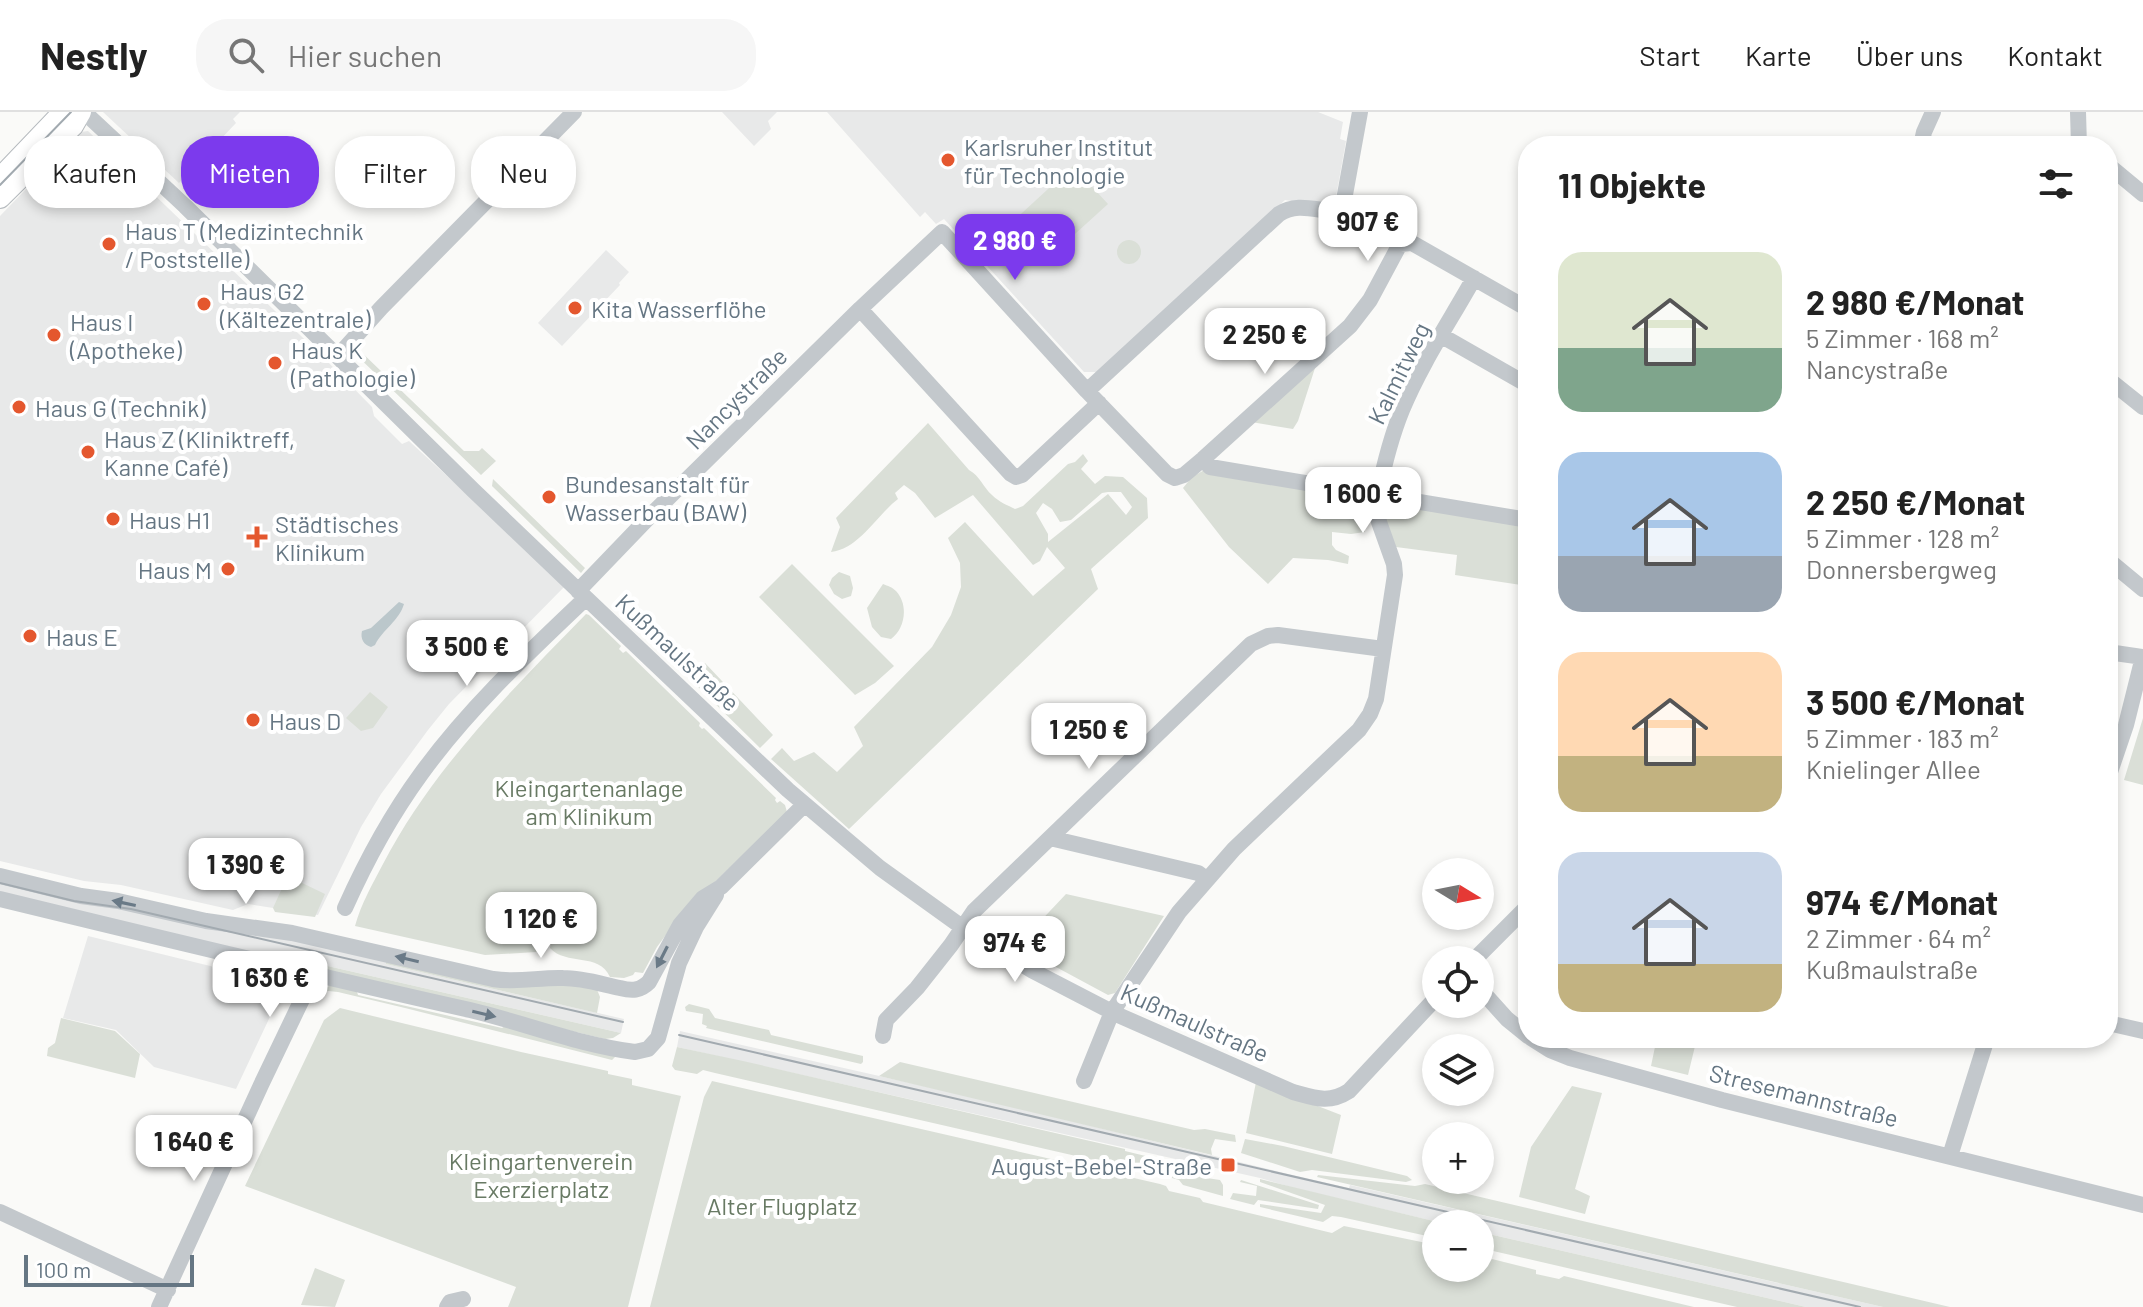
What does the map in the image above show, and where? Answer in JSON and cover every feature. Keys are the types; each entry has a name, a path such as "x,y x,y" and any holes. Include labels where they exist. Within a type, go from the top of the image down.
{"main road":[{"path":"0,178 63,112"},
{"path":"0,198 73,126 83,112"}],"street":[{"name":"Kußmaulstraße","path":"83,112 185,206 582,594 804,805 880,868 962,927 1016,962 1112,1012 1293,1092 1329,1100 1356,1085 1422,1013"},
{"path":"338,356 381,308 574,112"},
{"path":"1345,211 1344,200 1360,112"},
{"path":"1923,136 1933,112"},
{"path":"2078,112 2080,136"},
{"path":"2118,173 2143,194"},
{"path":"860,309 1016,477 1022,475 1093,397 1286,210 1297,207 1345,211 1400,244 1412,243 1518,303"},
{"name":"Nancystraße","path":"345,908 394,815 442,747 484,699 653,513 942,232 1167,474 1175,478 1184,475 1203,459"},
{"path":"1400,244 1370,300 1350,326 1203,459 1210,467 1518,518"},
{"name":"Kalmitweg","path":"1376,494 1402,410 1474,278"},
{"path":"1442,336 1518,379"},
{"path":"2118,387 2143,407"},
{"path":"1084,1081 1112,1012 1162,935 1206,879 1365,723 1376,699 1395,569 1379,522 1376,494"},
{"path":"2118,568 2143,589"},
{"path":"883,1036 889,1017 917,988 986,898 1255,641 1283,635 1383,649"},
{"path":"2118,653 2143,657 2118,749"},
{"path":"0,876 206,921 292,933 493,979 522,981 563,978 634,991 643,988 652,978 680,925 703,898 721,887 804,805"},
{"path":"1050,838 1198,873 1206,879"},
{"path":"0,899 640,1052 652,1046 660,1032 679,963 696,927 721,887"},
{"path":"1488,946 1518,916"},
{"path":"159,1307 311,975"},
{"path":"643,988 654,1001 663,1020"},
{"name":"Stresemannstraße","path":"1494,1005 1518,1028"},
{"path":"2118,1025 2143,1031"},
{"name":"Stresemannstraße","path":"1547,1048 1587,1063 1722,1100 2143,1205"},
{"path":"1950,1156 1984,1048"},
{"path":"0,1212 168,1290"},
{"path":"447,1307 450,1302 463,1299"}],"shaded area":[{"path":"103,112 240,112 233,119 236,123 224,136 181,136 179,183 165,170 165,136 129,136"},
{"path":"722,112 777,112 768,121 771,129 754,146"},
{"path":"827,112 1318,112 1343,122 1340,139 1346,141 1334,208 1285,200 1097,372 1084,372 944,219 936,224 925,212 920,217"},
{"name":"Städtisches Klinikum","path":"88,131 93,136 77,136"},
{"name":"Städtisches Klinikum","path":"24,191 24,208 165,208 165,205 326,360 372,407 374,416 402,444 409,441 566,585 449,704 428,730 361,827 318,915 248,904 233,910 0,861 0,216"},
{"path":"606,250 629,272 562,346 538,323"},
{"path":"399,602 404,604 398,615 375,645 366,645 362,631 371,628"},
{"path":"0,881 263,932 624,1019 621,1033 310,962 286,959 285,962 0,894"},
{"path":"88,936 267,980 276,1004 236,1089 154,1067 116,1030 63,1018"},
{"path":"680,1031 981,1099 1349,1188 1350,1185 1459,1210 1422,1210 1422,1218 1260,1178 677,1047"},
{"path":"1494,1218 1883,1307 1806,1307 1494,1235"}],"green space":[{"path":"1073,166 1108,204 1043,263 1009,225"},
{"path":"1129,240 1137,244 1141,252 1137,260 1129,264 1121,260 1117,252 1121,244"},
{"path":"355,346 464,451 479,451 482,448 496,461 481,475 351,350"},
{"path":"1315,368 1293,429 1251,422"},
{"path":"928,423 992,495 1015,509 1023,506 1083,454 1088,461 1081,469 1095,484 1105,476 1123,477 1147,498 1148,518 1091,569 1098,589 849,829 771,759 782,748 794,761 814,752 837,772 863,746 854,727 932,647 951,615 961,587 960,563 948,538 965,522 1033,596 1065,568 1047,547 1040,561 1033,565 973,495 935,518 915,493 904,485 895,493 898,499 859,538 841,550 831,552 840,527 836,518","holes":["1121,492 1132,507 1126,515 1108,494 1048,542 1048,534 1036,513 1043,503 1052,509 1060,522 1071,520 1102,493"]},
{"path":"1206,469 1353,496 1365,532 1332,532 1332,545 1349,556 1348,564 1293,558 1268,584 1229,547 1183,488 1192,477"},
{"path":"493,479 585,568 581,573 492,486"},
{"path":"1386,502 1518,525 1518,584 1455,575 1457,555 1396,547 1383,505"},
{"path":"792,564 894,666 855,695 759,597"},
{"path":"839,572 850,576 853,588 851,596 842,599 834,594 829,585"},
{"path":"883,584 896,591 903,603 904,616 900,629 891,639 881,637 872,627 867,608"},
{"name":"Kleingartenanlage am Klinikum","path":"586,614 776,798 777,803 780,801 785,805 787,812 679,917 643,973 635,972 624,978 610,977 598,964 557,953 550,948 552,937 547,936 536,952 485,955 355,926 383,864 425,795 475,732"},
{"path":"705,663 773,735 760,748 691,680"},
{"path":"370,692 388,707 373,728 361,731 346,718"},
{"path":"2143,718 2143,785 2124,780"},
{"path":"298,881 325,894 315,917 275,912 273,908 283,886"},
{"path":"1066,894 1164,916 1115,993 1108,995 1017,946"},
{"path":"286,959 621,1033 605,1039 285,962"},
{"path":"386,964 596,987 600,997 597,1013"},
{"path":"332,985 356,989 358,995 502,1028 505,1026 617,1055 612,1060 405,1008 319,990"},
{"path":"689,1004 709,1009 715,1018 769,1030 771,1035 863,1056 863,1062 706,1028 702,1024 703,1014 686,1011 685,1007"},
{"name":"Kleingartenverein Exerzierplatz","path":"340,1008 608,1071 608,1074 632,1079 632,1085 681,1096 628,1307 508,1307 516,1287 245,1186 324,1020"},
{"path":"61,1018 115,1031 140,1054 135,1078 47,1056 48,1048 55,1043"},
{"path":"677,1047 1125,1149 1195,1168 1200,1177 1220,1180 1223,1196 1183,1185 1172,1178 703,1070 697,1074 675,1070 672,1066"},
{"path":"1655,1048 1695,1048 1688,1075 1651,1066"},
{"path":"900,1062 1194,1130 1235,1135 1236,1142 1215,1139 1212,1155 879,1076"},
{"name":"Alter Flugplatz","path":"712,1081 1160,1184 1169,1191 1200,1198 1203,1202 1332,1233 1344,1226 1422,1242 1422,1282 1494,1282 1494,1260 1536,1270 1536,1274 1559,1279 1564,1276 1694,1307 650,1307 704,1097"},
{"path":"1256,1082 1341,1115 1332,1154 1246,1133"},
{"path":"1572,1086 1602,1093 1575,1189 1590,1196 1585,1214 1519,1197 1531,1147"},
{"path":"1245,1139 1407,1176 1412,1180 1406,1182 1312,1170 1300,1172 1241,1153"},
{"path":"1317,1177 1422,1185 1422,1194 1468,1194 1950,1307 1883,1307 1494,1218 1494,1210 1461,1210"},
{"path":"1260,1179 1422,1218 1422,1235 1341,1217 1332,1216 1323,1222 1260,1207 1260,1204 1321,1213 1325,1205 1260,1182"},
{"path":"1241,1180 1319,1205 1318,1209 1258,1200 1254,1205 1230,1199 1233,1193 1256,1196 1257,1186"},
{"path":"1494,1235 1806,1307 1737,1307 1494,1251"},
{"path":"315,1268 345,1280 335,1307 301,1305"}],"tram line":[{"path":"0,185 71,112"},
{"path":"0,883 74,901 131,909 623,1022"},
{"path":"679,1035 1860,1307"}],"place":[{"name":"Karlsruher Institut für Technologie","path":"948,160"},
{"name":"Haus T (Medizintechnik / Poststelle)","path":"109,244"},
{"name":"Haus G2 (Kältezentrale)","path":"204,304"},
{"name":"Kita Wasserflöhe","path":"575,308"},
{"name":"Haus I (Apotheke)","path":"54,335"},
{"name":"Haus K (Pathologie)","path":"275,363"},
{"name":"Haus G (Technik)","path":"19,407"},
{"name":"Haus Z (Kliniktreff, Kanne Café)","path":"88,452"},
{"name":"Bundesanstalt für Wasserbau (BAW)","path":"549,497"},
{"name":"Haus H1","path":"113,519"},
{"name":"Städtisches Klinikum","path":"257,537"},
{"name":"Haus M","path":"228,569"},
{"name":"Haus E","path":"30,636"},
{"name":"Haus D","path":"253,720"},
{"name":"August-Bebel-Straße","path":"1228,1165"}]}
